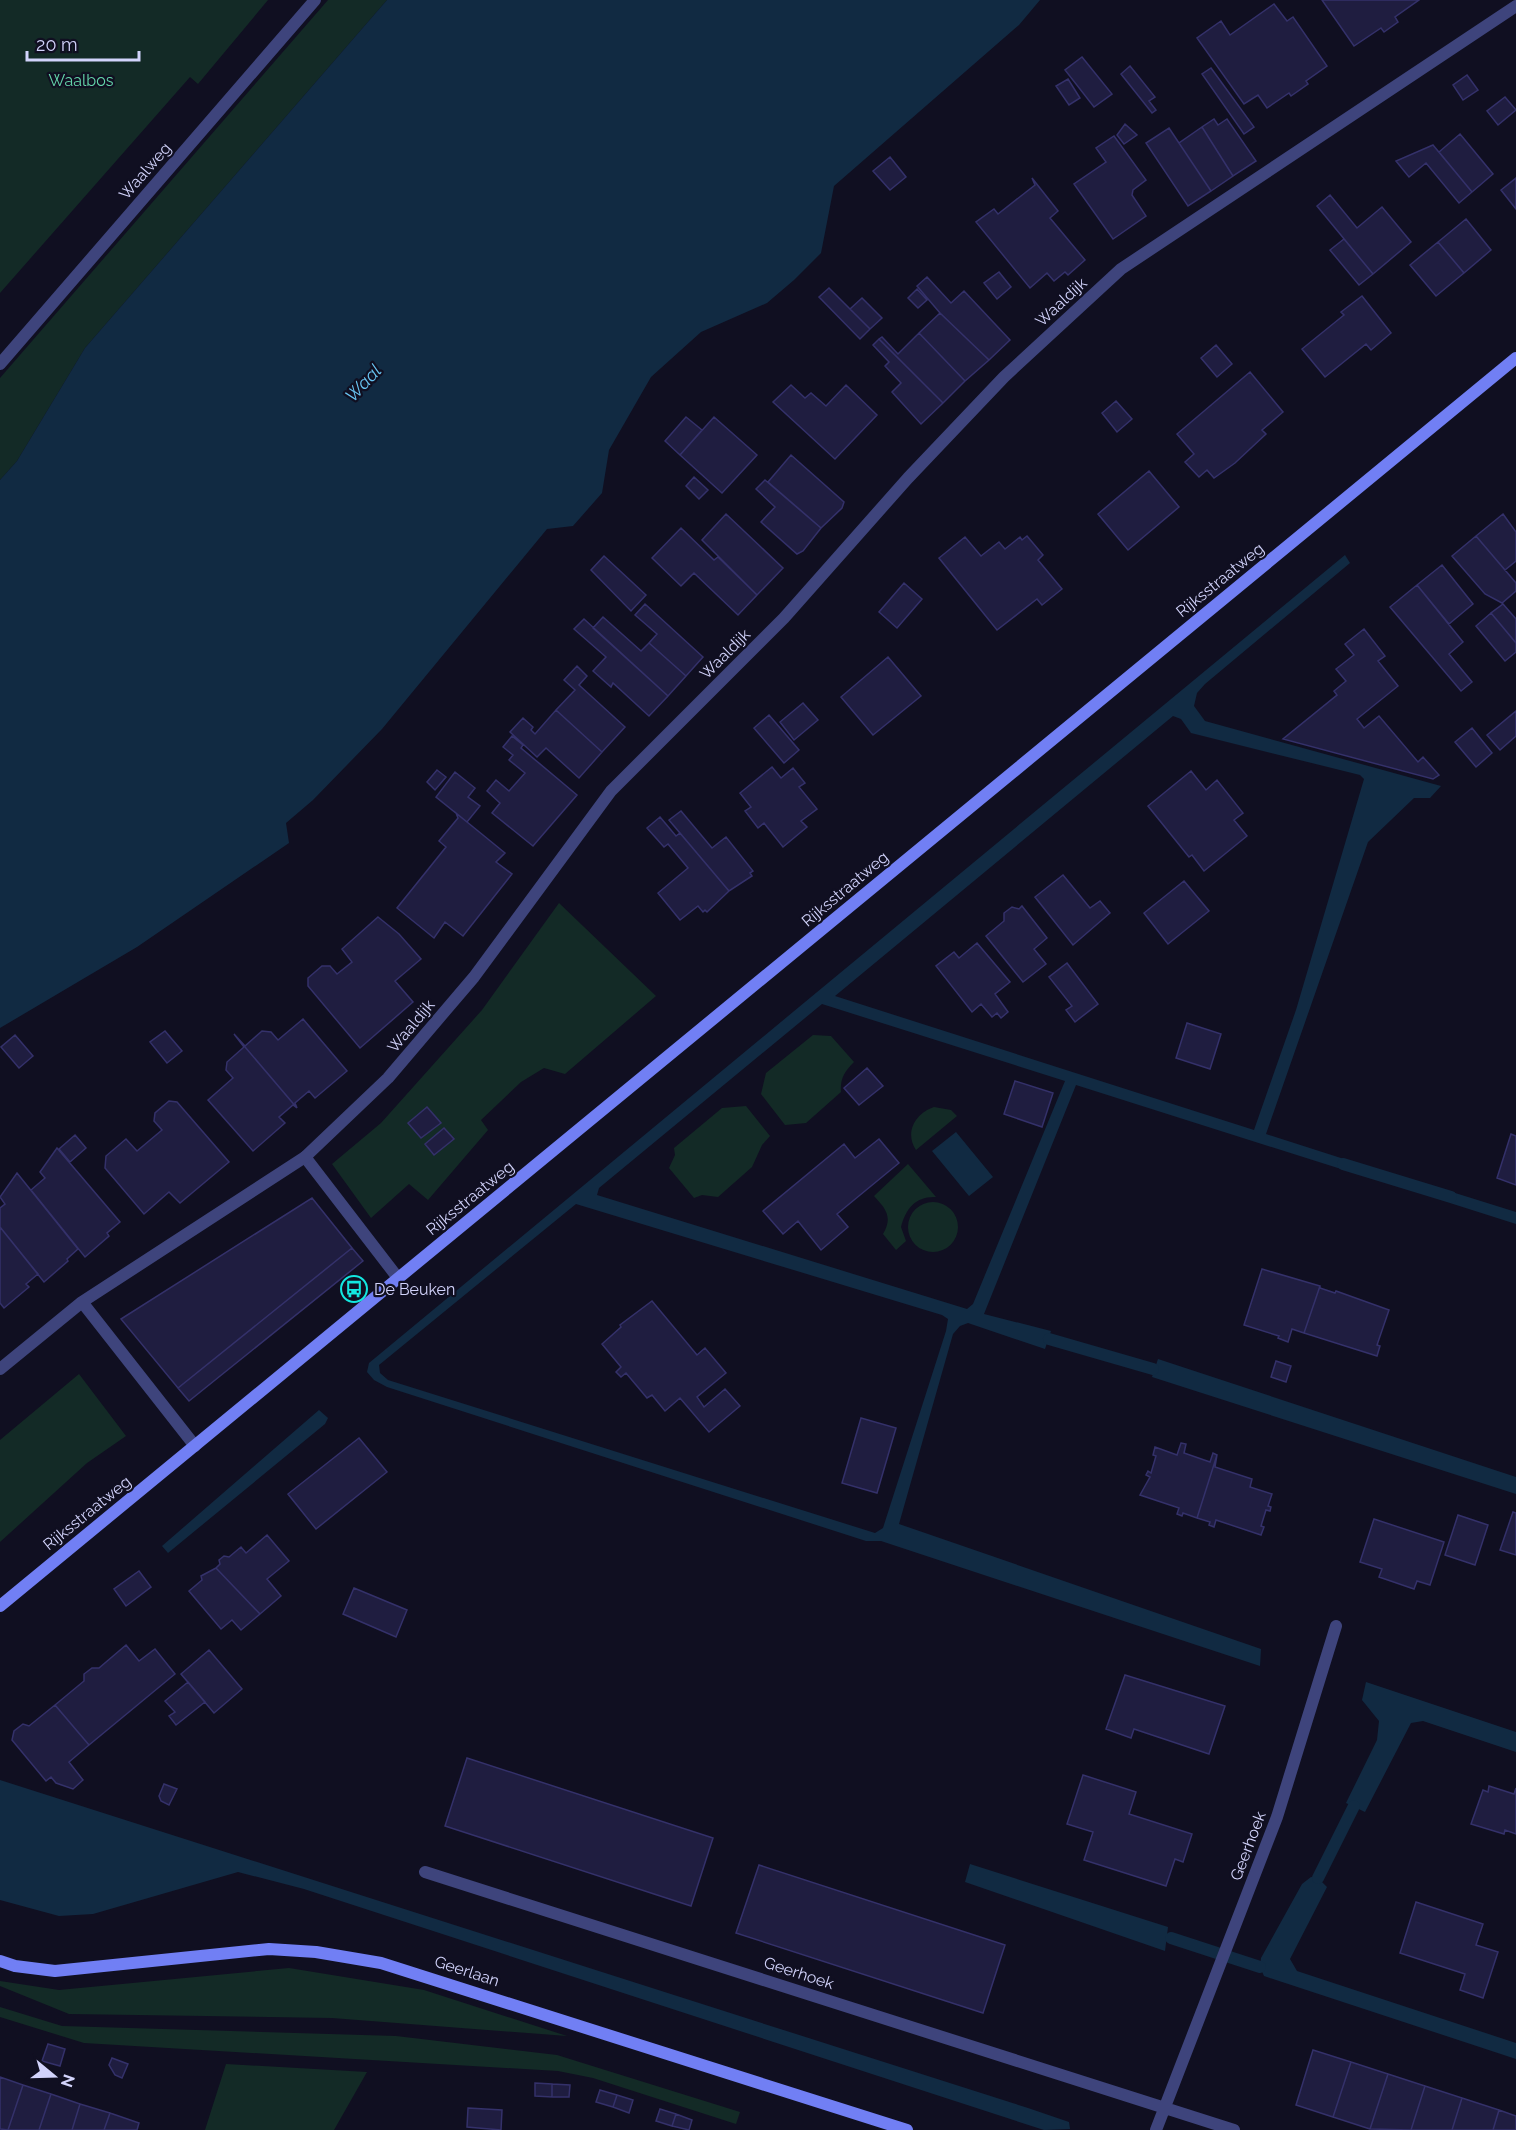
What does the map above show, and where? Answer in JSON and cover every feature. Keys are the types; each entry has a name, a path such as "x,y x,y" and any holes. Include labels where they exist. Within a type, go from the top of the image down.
{"street":[{"name":"Waalweg","path":"0,364 315,0"},
{"name":"Waaldijk","path":"0,1369 82,1302 304,1156 388,1078 474,977 611,791 784,618 908,478 1004,378 1121,269 1516,6"},
{"name":"Rijksstraatweg","path":"0,1606 1516,358"},
{"path":"304,1156 398,1278"},
{"path":"82,1302 177,1420 195,1446"},
{"name":"Geerhoek","path":"1156,2130 1277,1817 1336,1626"},
{"name":"Geerhoek","path":"424,1872 1234,2130"},
{"name":"Geerlaan","path":"0,1961 15,1966 55,1971 268,1950 316,1952 381,1963 908,2130"}],"green space":[{"name":"Waalbos","path":"0,0 268,0 198,84 190,77 0,293"},
{"path":"328,0 387,0 85,348 17,461 0,480 0,378"},
{"path":"559,903 656,996 565,1074 544,1068 521,1082 481,1120 488,1130 428,1200 409,1184 371,1218 332,1164 381,1123 482,1010"},
{"path":"813,1035 831,1036 854,1062 843,1076 841,1092 806,1123 785,1125 761,1094 766,1073"},
{"path":"746,1106 770,1136 762,1145 752,1167 718,1197 702,1195 694,1198 669,1168 675,1155 674,1148 722,1108"},
{"path":"934,1107 951,1110 957,1116 916,1150 911,1137 914,1124 917,1118"},
{"path":"908,1164 936,1197 917,1201 909,1209 901,1227 906,1241 896,1250 883,1234 888,1223 887,1213 874,1196"},
{"path":"928,1202 938,1202 951,1209 958,1222 958,1232 951,1245 938,1252 928,1252 919,1248 912,1241 908,1232 908,1222 912,1213 919,1206"},
{"path":"79,1374 126,1436 87,1463 0,1542 0,1440"},
{"path":"289,1968 424,1990 567,2036 332,2018 69,2014 0,1986 0,1981 59,1990"},
{"path":"0,2007 62,2026 396,2036 557,2055 740,2112 736,2124 593,2078 558,2071 84,2043 0,2017"},
{"path":"226,2064 367,2072 334,2130 205,2130"}],"water":[{"name":"Waal","path":"387,0 1040,0 1019,25 834,186 821,253 794,280 767,303 701,332 651,377 609,450 602,493 573,526 547,529 382,729 313,800 286,823 289,843 137,947 0,1028 0,480 17,461 85,348"},
{"path":"1345,555 1350,563 1205,684 1197,693 1194,706 1205,721 1441,786 1430,798 1414,798 1368,842 1266,1134 1344,1159 1341,1169 1076,1085 984,1314 1051,1331 1045,1349 968,1323 960,1326 953,1334 899,1524 1261,1649 1260,1666 881,1541 866,1541 387,1387 374,1380 367,1372 369,1363","holes":["1173,716 1181,719 1191,733 1360,775 1364,779 1296,1010 1254,1130 835,996","822,1004 1065,1081 973,1304 967,1309 597,1195 599,1188","576,1204 942,1315 948,1319 883,1528 875,1533 388,1380 380,1373 379,1365"]},
{"path":"956,1132 993,1177 969,1196 932,1151"},
{"path":"1452,1192 1516,1212 1516,1224 1450,1203"},
{"path":"1158,1359 1516,1477 1516,1494 1152,1377"},
{"path":"319,1410 328,1418 325,1424 168,1553 162,1546"},
{"path":"1366,1682 1516,1732 1516,1752 1423,1721 1411,1723 1365,1812 1346,1803 1377,1740 1379,1721 1362,1700"},
{"path":"0,1780 1028,2108 1069,2122 1070,2129 1044,2130 304,1889 238,1872 93,1914 59,1916 0,1900"},
{"path":"970,1864 1168,1927 1165,1951 965,1882"},
{"path":"1311,1877 1318,1878 1327,1887 1290,1959 1297,1971 1516,2043 1516,2059 1264,1976 1260,1967 1261,1958 1302,1884"}],"building":[{"path":"1322,0 1419,0 1395,17 1398,22 1384,32 1381,28 1354,46"},
{"path":"1274,4 1287,21 1293,17 1327,66 1306,81 1308,84 1291,96 1289,93 1267,108 1258,95 1244,104 1197,38 1221,21 1230,35"},
{"path":"1082,57 1112,94 1094,107 1065,70"},
{"path":"1130,66 1155,97 1149,101 1156,110 1152,113 1121,74"},
{"path":"1211,68 1254,127 1244,134 1202,74"},
{"path":"1467,75 1478,90 1463,100 1453,85"},
{"path":"1068,79 1080,98 1069,105 1056,86"},
{"path":"1505,97 1516,110 1498,125 1487,111"},
{"path":"1214,119 1218,125 1227,119 1256,161 1233,176 1202,127"},
{"path":"1125,124 1137,135 1124,144 1117,135"},
{"path":"1202,127 1233,176 1211,191 1179,143"},
{"path":"1169,128 1211,191 1188,206 1146,143"},
{"path":"1460,134 1493,174 1472,192 1439,152"},
{"path":"1114,136 1146,180 1133,190 1132,195 1146,216 1113,239 1074,184 1106,162 1096,148"},
{"path":"1433,145 1472,192 1459,203 1426,163 1409,177 1396,161"},
{"path":"890,157 906,177 890,190 873,171"},
{"path":"1032,178 1058,211 1050,218 1085,260 1068,275 1065,272 1054,281 1047,273 1030,288 976,222 994,209 998,214 1035,185"},
{"path":"1516,178 1516,209 1501,190"},
{"path":"1330,195 1357,228 1382,207 1411,242 1373,274 1317,206"},
{"path":"1466,219 1491,250 1464,273 1438,242"},
{"path":"1344,239 1373,274 1359,285 1330,250"},
{"path":"1438,242 1464,273 1436,296 1410,265"},
{"path":"999,272 1011,287 997,299 984,283"},
{"path":"927,277 951,303 964,291 1010,340 989,360 940,313 917,286"},
{"path":"829,288 870,329 860,339 819,297"},
{"path":"917,289 927,300 918,308 908,298"},
{"path":"1362,296 1391,333 1371,350 1366,344 1325,377 1302,349 1344,315 1341,312"},
{"path":"862,298 882,318 870,329 850,309"},
{"path":"940,313 989,360 965,381 919,333"},
{"path":"919,333 965,381 943,403 879,339 882,337 898,354"},
{"path":"879,339 943,403 921,424 892,392 901,383 885,366 889,362 873,345"},
{"path":"1216,345 1232,364 1217,377 1201,358"},
{"path":"1250,372 1283,412 1262,430 1266,434 1235,463 1214,478 1207,470 1199,477 1185,462 1194,454 1177,434"},
{"path":"791,385 805,398 811,393 826,406 846,385 877,415 835,459 773,402"},
{"path":"1116,401 1132,419 1117,432 1102,413"},
{"path":"686,417 702,430 680,455 665,441"},
{"path":"714,417 757,455 722,493 680,455"},
{"path":"791,455 844,502 842,508 821,528 768,482"},
{"path":"1149,471 1179,507 1128,550 1098,514"},
{"path":"694,477 708,490 699,499 686,486"},
{"path":"765,480 821,528 803,551 797,554 761,522 775,507 756,489"},
{"path":"726,514 783,568 757,595 702,540"},
{"path":"1503,514 1516,532 1516,561 1505,570 1476,536"},
{"path":"681,528 714,560 718,557 757,595 738,615 694,573 681,586 652,558"},
{"path":"1027,536 1043,555 1038,560 1062,589 1042,605 1037,599 997,630 939,558 965,537 981,556 999,542 1005,549 1020,537 1022,540"},
{"path":"1476,536 1516,583 1516,591 1502,603 1485,594 1452,556"},
{"path":"604,556 646,595 631,611 591,570"},
{"path":"1442,565 1473,604 1449,624 1417,585"},
{"path":"904,583 922,599 897,628 879,612"},
{"path":"1417,585 1463,642 1449,654 1472,682 1461,691 1390,607"},
{"path":"645,604 703,657 686,676 649,643 657,634 635,615"},
{"path":"1503,604 1516,619 1516,643 1491,613"},
{"path":"1491,613 1516,643 1516,652 1505,661 1476,626"},
{"path":"603,617 641,651 649,643 686,676 668,696 593,628"},
{"path":"584,619 668,696 649,716 613,683 611,687 593,671 606,657 574,629"},
{"path":"1364,629 1385,656 1378,661 1398,686 1357,719 1364,728 1379,716 1418,762 1423,757 1439,775 1433,779 1283,739 1337,695 1334,691 1346,681 1336,669 1354,655 1345,644"},
{"path":"888,657 921,696 873,735 841,697"},
{"path":"577,666 587,676 579,685 625,727 602,752 556,710 575,690 564,680"},
{"path":"803,703 818,720 794,740 780,722"},
{"path":"556,710 602,752 579,778 546,748 537,757 510,732 523,718 533,727 531,730 535,734"},
{"path":"1516,711 1516,736 1500,750 1487,735"},
{"path":"769,715 799,750 784,763 754,728"},
{"path":"1472,728 1492,753 1476,767 1455,742"},
{"path":"512,736 523,745 521,748 577,795 533,846 492,813 500,803 487,791 496,780 509,791 525,773 509,760 513,755 503,747"},
{"path":"772,767 781,778 793,768 805,783 799,787 817,809 801,821 807,827 783,847 764,823 758,828 745,811 751,807 740,793"},
{"path":"437,770 446,777 435,790 427,782"},
{"path":"1191,771 1206,790 1217,780 1243,813 1234,820 1247,836 1204,871 1192,855 1189,857 1148,806"},
{"path":"455,772 475,788 468,797 480,806 467,822 436,797"},
{"path":"681,811 712,848 726,837 753,871 750,873 752,876 729,891 669,820"},
{"path":"456,813 505,853 496,862 512,874 463,936 445,922 434,938 397,908 446,847 439,841 458,818"},
{"path":"660,817 676,836 680,833 729,891 707,912 705,910 703,912 698,906 680,920 658,893 688,868 668,844 664,847 647,828"},
{"path":"1063,875 1090,908 1100,901 1110,913 1073,945 1035,897"},
{"path":"1184,881 1209,911 1168,944 1144,913"},
{"path":"1022,906 1047,938 1034,949 1046,964 1023,982 986,936 1004,921 1004,913 1012,907 1019,909"},
{"path":"378,917 399,934 421,959 395,981 413,1002 360,1048 308,986 308,978 322,966 330,966 337,974 352,962 342,949"},
{"path":"977,943 1010,982 995,994 1008,1012 1001,1018 997,1013 992,1017 981,1004 972,1012 936,966 954,952 959,958"},
{"path":"1067,963 1098,1004 1075,1022 1066,1010 1072,1006 1049,977"},
{"path":"303,1019 347,1071 315,1098 309,1091 295,1103 297,1108 234,1034 245,1046 262,1031 271,1032 278,1040"},
{"path":"1187,1023 1221,1034 1210,1069 1176,1058"},
{"path":"165,1031 182,1051 167,1063 150,1042"},
{"path":"234,1034 297,1108 293,1105 279,1117 285,1123 253,1151 208,1100 233,1078 226,1070 227,1062 244,1047"},
{"path":"15,1035 33,1056 19,1068 1,1047"},
{"path":"867,1068 883,1086 859,1105 844,1088"},
{"path":"1015,1081 1053,1093 1042,1127 1004,1114"},
{"path":"169,1101 177,1102 229,1162 180,1203 169,1192 144,1214 105,1168 106,1156 126,1139 137,1151 162,1130 154,1121 155,1113"},
{"path":"427,1107 441,1123 421,1138 408,1123"},
{"path":"444,1128 454,1139 434,1155 425,1144"},
{"path":"1511,1134 1516,1136 1516,1185 1497,1178"},
{"path":"75,1135 86,1148 70,1162 59,1149"},
{"path":"879,1139 899,1163 837,1214 848,1227 821,1250 798,1221 783,1234 763,1211 844,1144 855,1158"},
{"path":"57,1148 120,1222 107,1233 109,1236 85,1257 31,1190 45,1178 40,1172"},
{"path":"17,1173 78,1249 44,1282 0,1227 0,1208 5,1204 0,1197"},
{"path":"312,1198 352,1248 178,1388 121,1319"},
{"path":"0,1227 38,1274 26,1284 29,1287 4,1308 0,1303"},
{"path":"352,1248 363,1261 189,1401 178,1388"},
{"path":"1262,1269 1320,1286 1304,1333 1292,1329 1288,1342 1278,1338 1279,1336 1244,1325"},
{"path":"1320,1286 1320,1288 1335,1293 1336,1291 1389,1310 1377,1345 1380,1346 1377,1356 1304,1333"},
{"path":"652,1301 697,1355 705,1348 726,1373 697,1397 704,1407 725,1389 740,1406 709,1432 680,1398 665,1411 652,1395 647,1398 626,1373 621,1377 616,1372 621,1367 602,1344 621,1327 620,1325"},
{"path":"1276,1361 1291,1366 1286,1382 1271,1377"},
{"path":"861,1418 896,1428 877,1493 842,1483"},
{"path":"359,1438 387,1472 316,1529 288,1494"},
{"path":"1181,1443 1186,1444 1184,1453 1210,1462 1213,1453 1217,1455 1197,1518 1183,1513 1182,1516 1177,1514 1179,1508 1140,1495 1150,1477 1146,1475 1148,1471 1151,1473 1156,1456 1153,1455 1155,1447 1177,1455"},
{"path":"1217,1455 1215,1467 1252,1479 1250,1487 1272,1494 1268,1506 1271,1507 1270,1511 1266,1510 1261,1535 1216,1520 1214,1527 1209,1525 1210,1522 1197,1518"},
{"path":"1513,1512 1516,1513 1516,1555 1500,1550"},
{"path":"1458,1515 1488,1525 1475,1565 1445,1555"},
{"path":"1374,1519 1444,1542 1430,1585 1417,1581 1414,1589 1379,1577 1382,1569 1360,1562"},
{"path":"267,1535 289,1561 267,1579 281,1596 260,1614 216,1568 220,1564 219,1560 224,1556 229,1557 241,1547 246,1553"},
{"path":"216,1568 260,1614 241,1630 232,1620 221,1629 189,1591 202,1580 201,1576"},
{"path":"139,1571 151,1587 126,1606 114,1589"},
{"path":"354,1588 407,1610 396,1637 343,1614"},
{"path":"126,1645 139,1661 155,1649 175,1674 89,1745 55,1705 84,1681 84,1674 92,1668 99,1668"},
{"path":"209,1650 242,1689 214,1713 181,1674"},
{"path":"1125,1675 1225,1706 1209,1754 1134,1729 1131,1738 1106,1729"},
{"path":"188,1682 205,1702 176,1725 169,1716 175,1712 165,1701"},
{"path":"55,1705 89,1745 69,1762 83,1780 73,1789 56,1783 51,1777 46,1781 12,1740 14,1731 23,1724 29,1726"},
{"path":"467,1758 713,1838 691,1906 445,1826"},
{"path":"1083,1775 1136,1792 1129,1814 1192,1834 1183,1862 1175,1859 1166,1886 1084,1860 1093,1832 1067,1824"},
{"path":"164,1784 177,1789 169,1805 161,1801 159,1796"},
{"path":"1489,1786 1514,1794 1516,1788 1516,1834 1505,1830 1504,1834 1471,1824 1483,1790 1488,1792"},
{"path":"759,1865 1005,1945 983,2013 736,1933"},
{"path":"1416,1902 1483,1924 1476,1945 1498,1952 1483,1998 1460,1990 1465,1974 1400,1953"},
{"path":"48,2044 65,2049 60,2066 42,2061"},
{"path":"1313,2050 1351,2062 1333,2117 1296,2105"},
{"path":"112,2058 128,2064 122,2078 115,2075 109,2065"},
{"path":"1351,2062 1388,2074 1370,2129 1333,2117"},
{"path":"1388,2074 1425,2086 1411,2130 1370,2129"},
{"path":"0,2077 23,2085 8,2130 0,2129"},
{"path":"535,2083 552,2084 552,2097 535,2096"},
{"path":"552,2084 570,2085 569,2097 552,2097"},
{"path":"23,2085 51,2094 39,2130 8,2130"},
{"path":"1425,2086 1462,2098 1452,2130 1411,2130"},
{"path":"600,2090 617,2095 613,2107 596,2102"},
{"path":"51,2094 80,2104 72,2130 39,2130"},
{"path":"617,2095 633,2100 629,2113 613,2107"},
{"path":"1462,2098 1499,2110 1493,2130 1452,2130"},
{"path":"80,2104 110,2113 104,2130 72,2130"},
{"path":"468,2108 502,2110 501,2130 467,2127"},
{"path":"660,2109 676,2114 672,2126 656,2121"},
{"path":"1499,2110 1516,2116 1516,2130 1493,2130"},
{"path":"110,2113 139,2123 137,2130 104,2130"},
{"path":"676,2114 692,2120 689,2130 672,2126"}],"waterway":[{"path":"1343,1164 1451,1197"},
{"path":"1049,1339 1153,1369"},
{"path":"1318,1878 1354,1806"},
{"path":"1171,1938 1260,1967"}],"place":[{"name":"De Beuken","path":"354,1289"}]}
